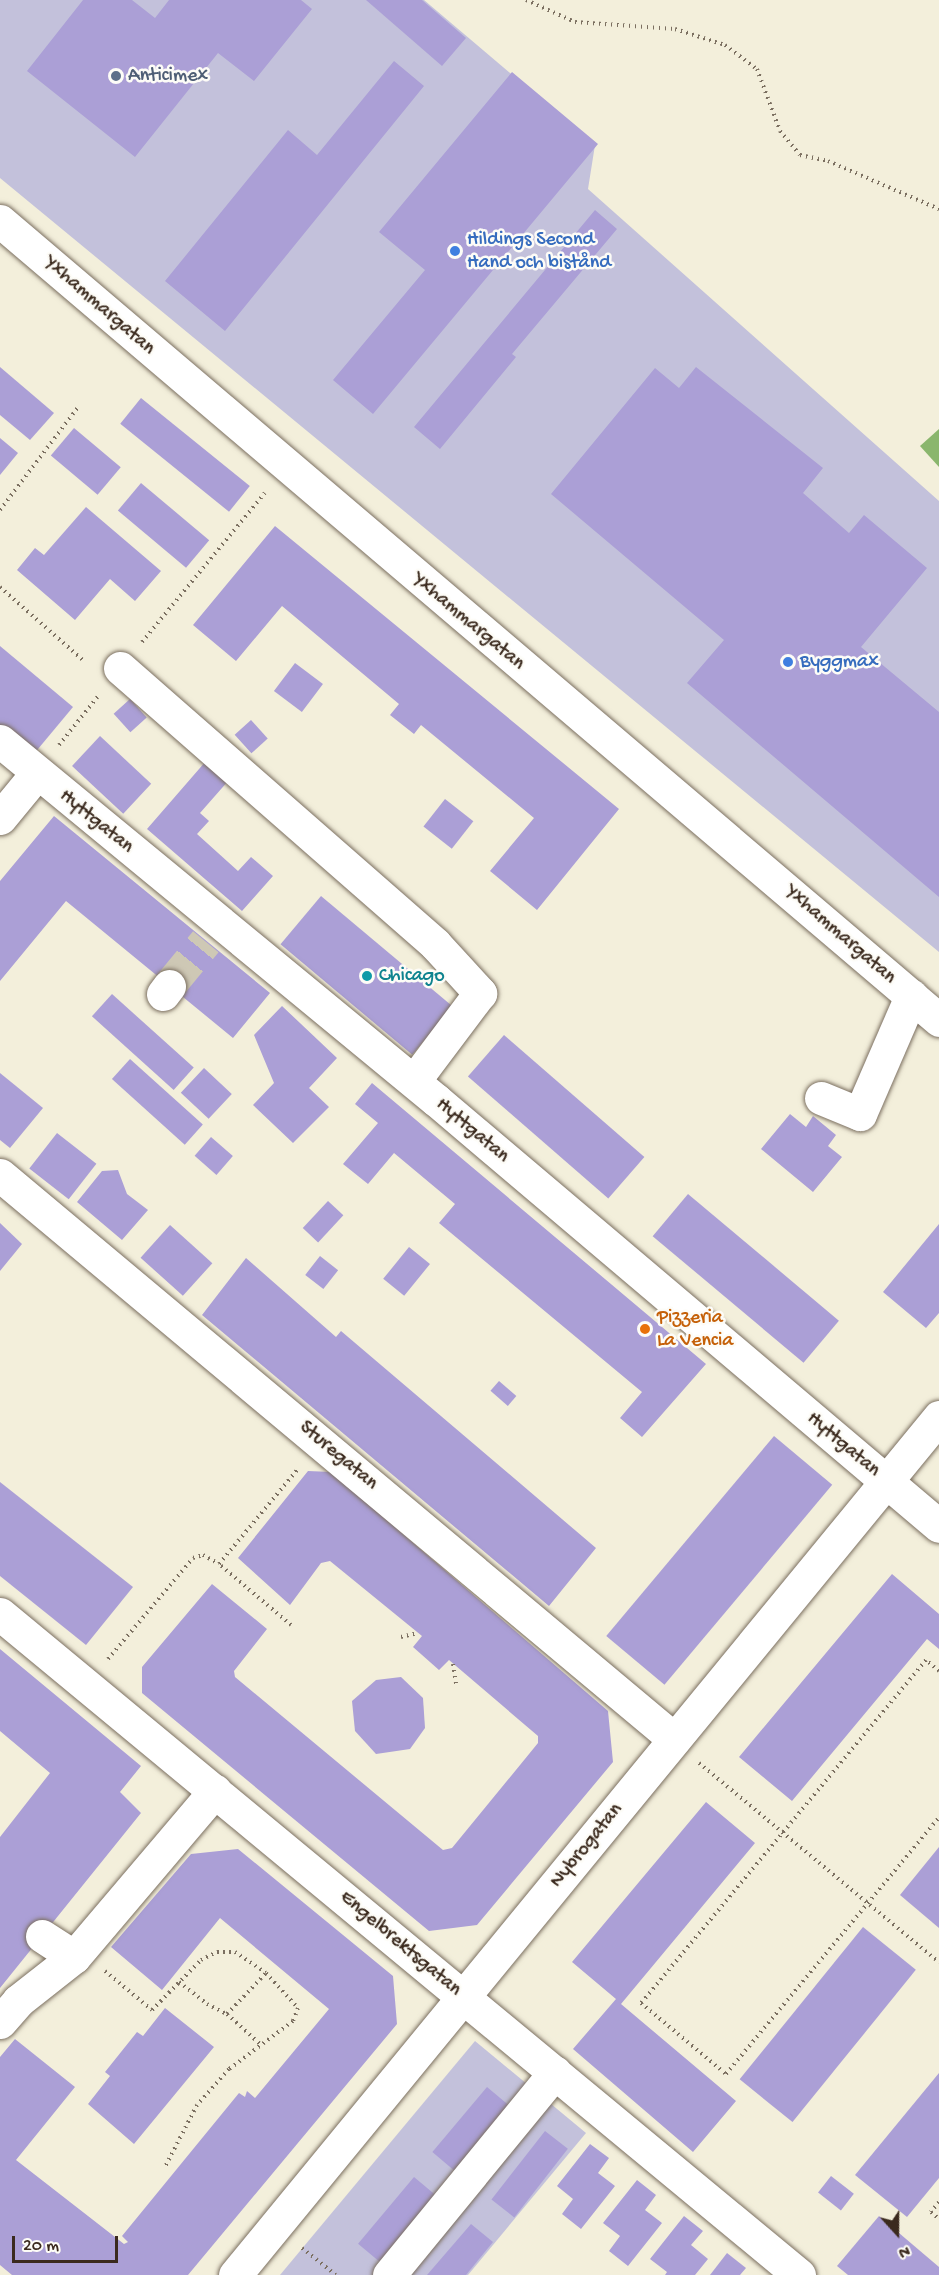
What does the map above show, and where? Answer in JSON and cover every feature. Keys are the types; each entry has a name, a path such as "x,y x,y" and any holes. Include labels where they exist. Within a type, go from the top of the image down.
{"street":[{"name":"Yxhammargatan","path":"0,221 286,467 939,1020"},
{"path":"114,675 435,944 480,993 414,1081"},
{"name":"Hyttgatan","path":"0,741 213,932 414,1081 939,1526"},
{"path":"0,818 37,773"},
{"path":"820,1098 860,1114 911,996"},
{"name":"Sturegatan","path":"0,1175 684,1749"},
{"name":"Nybrogatan","path":"236,2275 464,1996 684,1749 885,1481 939,1417"},
{"name":"Engelbrektsgatan","path":"0,1614 800,2275"},
{"path":"0,2022 18,2001 77,1953 215,1791"},
{"path":"42,1936 77,1953"},
{"path":"389,2275 551,2068"}],"path":[{"path":"526,0 575,22 675,29 725,45 757,69 780,131 800,155 828,161 939,210"},
{"path":"0,510 80,406"},
{"path":"37,773 114,675 286,467"},
{"path":"0,587 114,675"},
{"path":"219,1564 322,1443"},
{"path":"86,1685 193,1558 203,1555 219,1564 291,1625"},
{"path":"401,1637 418,1633"},
{"path":"939,1671 926,1660 641,2004 726,2074 939,1818"},
{"path":"453,1664 456,1684"},
{"path":"684,1749 939,1962"},
{"path":"77,1953 152,2010 201,1960 217,1952 235,1952 266,1973 298,2008 292,2021 229,2069 197,2105 165,2167"},
{"path":"227,2014 266,1973"},
{"path":"179,1982 207,2004 227,2014 260,2044"},
{"path":"939,2202 931,2212 939,2219"},
{"path":"296,2243 336,2275"}],"shaded area":[{"path":"0,0 424,0 595,145 588,189 939,501 939,952 0,178"},
{"path":"475,2041 586,2133 468,2275 280,2275"}],"green space":[{"path":"939,429 939,467 920,446"}],"building":[{"name":"Anticimex","path":"83,0 132,0 155,18 169,0 301,0 312,9 254,81 218,53 135,157 27,71"},
{"path":"366,0 422,0 466,38 442,66"},
{"path":"394,61 424,86 225,331 165,281 288,130 317,155"},
{"name":"Hildings Second Hand och bistånd","path":"512,72 598,144 373,414 333,380 425,270 379,232"},
{"path":"595,210 617,229 512,354 516,357 440,449 414,427"},
{"path":"0,367 54,413 30,440 0,415"},
{"path":"696,367 823,468 803,493 849,533 864,515 927,568 861,647 939,712 939,897 687,683 724,640 551,494 655,368 679,388"},
{"path":"141,398 250,486 229,512 120,424"},
{"path":"74,428 121,467 98,495 51,456"},
{"path":"0,438 18,453 0,475"},
{"path":"141,483 209,540 186,568 118,511"},
{"path":"86,507 161,571 135,601 110,579 75,620 17,570 35,548 44,555"},
{"path":"275,526 619,809 537,910 490,871 534,818 421,725 414,734 390,715 399,704 282,606 236,661 193,625"},
{"path":"0,646 73,707 33,755 0,727"},
{"path":"295,663 323,684 302,712 274,691"},
{"path":"130,699 147,718 130,732 114,714"},
{"path":"251,720 268,739 251,753 235,735"},
{"path":"100,736 151,784 123,814 72,766"},
{"path":"206,761 229,780 200,813 209,821 197,834 238,871 251,857 273,876 242,911 147,829"},
{"path":"445,799 473,821 452,849 423,827"},
{"path":"54,816 270,993 233,1038 66,901 0,981 0,881"},
{"name":"Chicago","path":"321,896 453,1007 412,1055 281,944"},
{"path":"112,994 194,1068 174,1090 92,1016"},
{"path":"282,1006 337,1058 309,1088 329,1107 293,1143 253,1105 274,1083 254,1035"},
{"path":"504,1035 644,1157 608,1199 468,1077"},
{"path":"130,1059 203,1125 185,1145 112,1079"},
{"path":"204,1068 232,1094 209,1119 181,1093"},
{"path":"0,1073 43,1108 10,1148 0,1140"},
{"path":"372,1083 706,1364 642,1437 620,1418 642,1392 439,1223 455,1204 394,1153 368,1184 343,1164 378,1123 355,1104"},
{"path":"790,1114 806,1127 813,1116 836,1135 828,1146 842,1157 813,1192 761,1149"},
{"path":"57,1133 96,1164 69,1199 29,1168"},
{"path":"211,1137 233,1156 216,1175 195,1156"},
{"path":"118,1170 127,1194 148,1210 122,1240 77,1202 102,1171"},
{"path":"688,1194 839,1321 804,1363 653,1236"},
{"path":"328,1201 343,1215 318,1242 303,1228"},
{"path":"0,1223 22,1244 0,1271"},
{"path":"939,1224 939,1313 926,1328 883,1292"},
{"path":"170,1225 212,1263 183,1296 141,1258"},
{"path":"409,1247 430,1264 404,1296 383,1279"},
{"path":"320,1256 338,1270 323,1289 305,1275"},
{"path":"246,1258 336,1337 341,1331 596,1548 549,1606 202,1315"},
{"path":"499,1381 516,1396 508,1406 490,1391"},
{"path":"774,1436 832,1485 664,1685 606,1636"},
{"path":"308,1471 331,1472 608,1711 613,1762 477,1925 429,1931 142,1693 142,1667 212,1584 267,1629 234,1671 235,1677 443,1850 452,1848 538,1743 538,1736 449,1660 439,1670 413,1647 422,1636 330,1561 321,1563 290,1605 238,1558"},
{"path":"0,1482 133,1587 86,1645 0,1576"},
{"path":"892,1574 939,1614 939,1649 927,1639 792,1801 739,1757"},
{"path":"0,1649 141,1766 120,1792 141,1813 0,1988 0,1837 50,1773 0,1731"},
{"path":"401,1677 423,1698 425,1728 410,1749 376,1754 355,1731 352,1701 376,1680"},
{"path":"706,1802 755,1843 621,2004 736,2101 693,2152 573,2049 616,1999 572,1962"},
{"path":"939,1847 939,1928 900,1895"},
{"path":"238,1849 393,1976 397,2024 188,2275 12,2275 0,2265 0,2057 15,2039 75,2087 16,2160 124,2244 128,2242 122,2236 239,2093 245,2097 247,2091 255,2098 329,2009 220,1918 162,1990 111,1947 191,1854"},
{"path":"863,1927 916,1970 792,2122 740,2079"},
{"path":"165,2008 214,2047 134,2144 88,2104 110,2076 105,2072 137,2032 143,2036"},
{"path":"939,2073 939,2178 907,2217 855,2175"},
{"path":"487,2087 510,2106 455,2171 432,2152"},
{"path":"545,2131 568,2149 514,2217 491,2200"},
{"path":"590,2144 609,2158 598,2173 615,2186 581,2229 562,2214 573,2199 557,2186"},
{"path":"831,2176 854,2194 841,2210 818,2193"},
{"path":"414,2177 437,2196 381,2263 358,2244"},
{"path":"637,2180 656,2195 645,2210 662,2223 628,2266 609,2251 620,2236 603,2223"},
{"path":"684,2216 703,2231 691,2245 708,2259 695,2275 665,2275 667,2272 650,2259"},
{"path":"879,2216 939,2267 939,2275 848,2275 837,2266"},
{"path":"471,2224 493,2242 466,2275 427,2275"},
{"path":"727,2253 746,2268 740,2275 710,2275"}],"tunnel":[{"path":"169,986 206,941"}],"place":[{"name":"Anticimex","path":"116,76"},
{"name":"Hildings Second Hand och bistånd","path":"455,251"},
{"name":"Byggmax","path":"788,662"},
{"name":"Chicago","path":"367,976"},
{"name":"Pizzeria La Vencia","path":"645,1329"}]}
